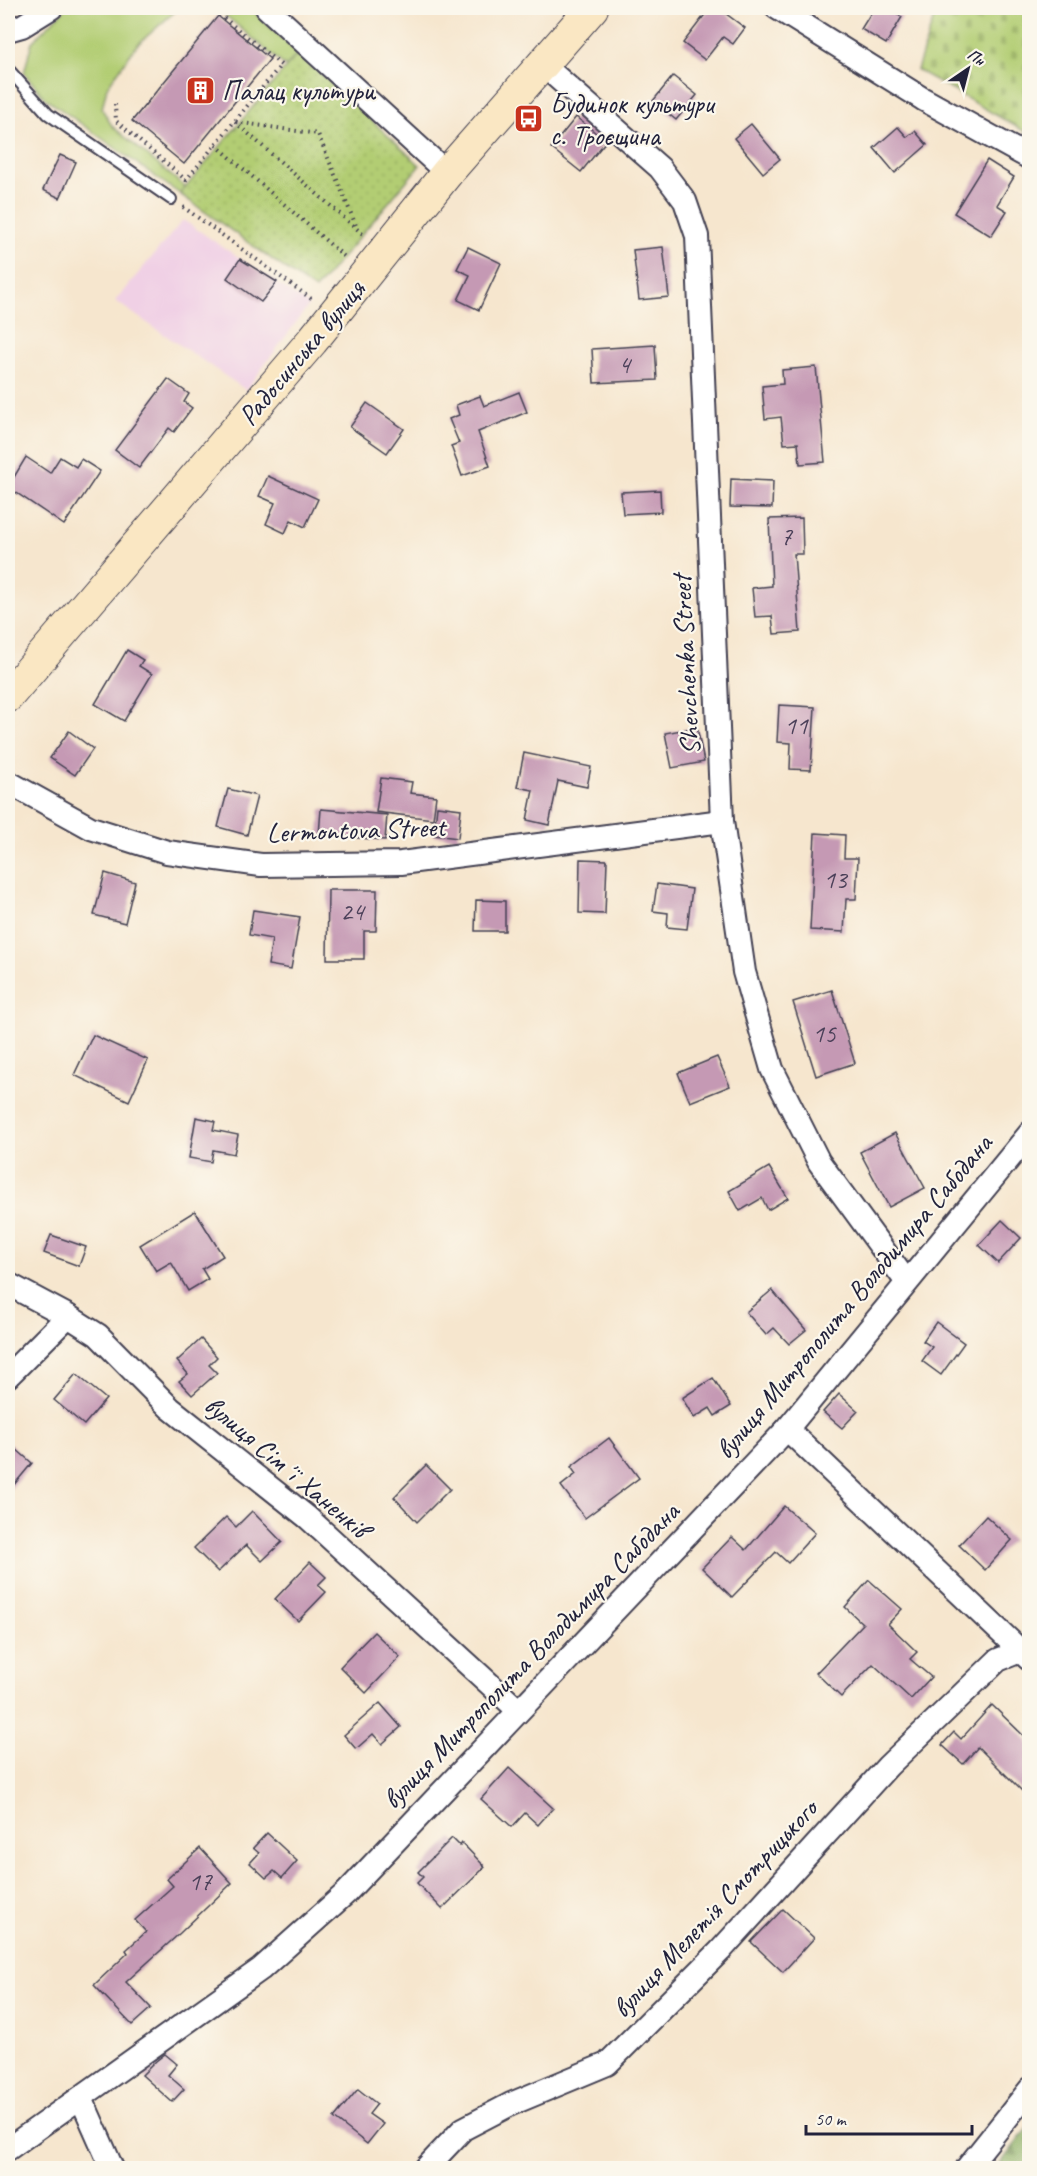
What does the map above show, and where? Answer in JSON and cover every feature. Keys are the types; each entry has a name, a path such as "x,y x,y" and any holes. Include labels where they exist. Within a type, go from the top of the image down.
{"street":[{"path":"8,30 21,27 51,8"},
{"path":"267,8 447,173"},
{"name":"Радосинська вулиця","path":"8,696 332,316 447,173 592,8"},
{"path":"777,8 923,99 1029,158"},
{"name":"Shevchenka Street","path":"542,64 660,168 685,201 697,236 722,821 744,972 772,1070 819,1162 906,1281"},
{"name":"Lermontova Street","path":"8,782 91,828 167,852 261,865 401,863 722,821"},
{"name":"вулиця Митрополита Володимира Сабодана","path":"8,2150 261,1969 346,1893 787,1429 1029,1133"},
{"name":"вулиця Сімʼї Ханенків","path":"8,1284 98,1335 170,1407 307,1517 518,1710"},
{"path":"8,1376 68,1316"},
{"name":"вулиця Мелетія Смотрицького","path":"787,1429 1026,1652"},
{"name":"вулиця Мелетія Смотрицького","path":"426,2169 463,2129 511,2104 607,2064 720,1951 888,1766 999,1660 1026,1652"},
{"path":"967,2169 1029,2089"},
{"path":"81,2098 112,2169"}],"lane":[{"path":"8,69 48,114 171,199"}],"path":[{"path":"115,104 116,122 186,180 281,65 212,8"},
{"path":"235,122 358,230"},
{"path":"235,122 318,134 374,264"},
{"path":"216,145 374,264"},
{"path":"171,199 305,293 332,316"}],"shaded area":[{"path":"183,220 309,305 246,390 115,301"}],"green space":[{"path":"66,8 179,8 137,45 107,87 102,109 112,126 185,187 180,194 45,98 24,73 32,42"},
{"path":"217,8 250,8 298,53 286,67"},
{"path":"937,8 1029,8 1029,134 917,70"},
{"path":"298,53 420,165 315,290 180,194"},
{"path":"1029,2126 1029,2168 997,2168"}],"building":[{"path":"710,8 718,8 745,28 733,44 723,37 705,60 683,43"},
{"path":"874,8 886,8 902,17 886,44 861,29"},
{"name":"Палац культури","path":"218,16 270,59 184,164 132,121"},
{"path":"673,76 697,95 676,120 653,101"},
{"path":"576,117 606,141 581,172 551,148"},
{"path":"751,124 780,159 763,173 734,138"},
{"path":"898,127 907,137 915,131 927,145 895,173 874,148"},
{"path":"60,155 76,162 60,198 43,190"},
{"path":"987,160 1014,177 997,205 1007,211 991,236 954,213"},
{"path":"468,247 501,263 479,310 458,300 470,275 457,269"},
{"path":"663,247 669,297 639,300 633,250"},
{"path":"240,259 277,282 261,302 227,278"},
{"path":"655,345 657,380 594,383 592,349"},
{"path":"816,367 825,462 800,464 798,443 784,444 781,417 765,419 762,386 783,384 782,370"},
{"path":"168,379 189,394 184,402 192,408 174,432 169,428 139,468 115,450"},
{"path":"519,392 527,412 478,432 490,466 462,476 451,446 459,443 449,419 459,415 456,405 480,396 484,406"},
{"path":"367,403 404,429 387,453 350,427"},
{"path":"26,457 50,473 60,457 76,467 81,459 100,471 64,525 8,487"},
{"path":"268,476 318,499 305,527 291,520 285,533 266,524 275,503 259,496"},
{"path":"731,479 773,481 772,508 730,507"},
{"path":"660,490 661,512 623,514 621,492"},
{"path":"802,518 803,554 794,554 800,632 774,634 772,616 755,617 752,588 772,586 769,519"},
{"path":"127,650 143,660 139,666 152,674 124,721 95,704"},
{"path":"779,705 815,707 811,770 790,769 791,743 777,742"},
{"path":"697,727 704,762 672,768 665,733"},
{"path":"69,731 93,749 75,775 50,758"},
{"path":"524,753 591,767 587,787 558,781 549,825 527,820 533,790 517,787"},
{"path":"381,778 412,782 410,793 436,796 433,819 376,812"},
{"path":"228,789 257,796 247,835 218,827"},
{"path":"437,806 461,809 458,838 434,835"},
{"path":"321,809 387,815 385,840 319,835"},
{"path":"815,833 845,835 844,858 858,858 856,899 846,899 844,932 810,930"},
{"path":"580,859 607,860 605,914 579,913"},
{"path":"105,873 135,882 125,923 94,915"},
{"path":"657,884 692,889 687,929 667,927 668,913 653,911"},
{"path":"328,890 377,890 376,931 364,931 364,959 327,959"},
{"path":"476,900 505,901 505,931 475,931"},
{"path":"253,910 300,917 291,969 268,965 272,939 249,935"},
{"path":"832,990 855,1063 816,1076 793,1002"},
{"path":"93,1035 148,1060 129,1101 74,1075"},
{"path":"717,1057 730,1086 690,1102 678,1073"},
{"path":"196,1117 215,1121 213,1130 238,1135 234,1154 213,1150 211,1162 189,1158"},
{"path":"895,1133 925,1188 889,1207 860,1152"},
{"path":"769,1167 788,1198 768,1210 762,1198 740,1211 729,1191"},
{"path":"195,1211 223,1256 202,1269 208,1279 188,1291 171,1262 156,1271 140,1245"},
{"path":"1002,1220 1021,1238 998,1263 979,1245"},
{"path":"51,1235 86,1247 79,1266 44,1253"},
{"path":"772,1290 806,1330 789,1344 774,1328 766,1335 746,1312"},
{"path":"936,1322 964,1343 941,1375 922,1361 932,1347 923,1341"},
{"path":"201,1339 217,1357 209,1365 217,1373 192,1395 179,1381 188,1374 177,1361"},
{"path":"76,1374 106,1399 84,1425 54,1400"},
{"path":"713,1378 731,1406 715,1416 710,1408 694,1418 682,1398"},
{"path":"839,1394 858,1411 842,1428 823,1412"},
{"path":"609,1438 639,1478 585,1518 561,1486 576,1474 571,1467"},
{"path":"8,1442 32,1463 8,1492"},
{"path":"426,1465 450,1489 417,1522 394,1497"},
{"path":"784,1506 815,1533 788,1563 776,1552 732,1597 702,1568 732,1537 746,1550"},
{"path":"252,1511 282,1542 262,1561 246,1545 218,1572 194,1548 226,1517 236,1527"},
{"path":"986,1516 1012,1540 985,1570 959,1545"},
{"path":"310,1562 326,1577 318,1585 326,1592 298,1621 275,1599"},
{"path":"869,1580 902,1609 888,1624 917,1652 910,1659 931,1677 911,1699 873,1664 841,1697 816,1673 863,1624 845,1607"},
{"path":"374,1632 400,1657 366,1693 340,1667"},
{"path":"380,1703 401,1727 382,1744 373,1734 356,1749 344,1735"},
{"path":"992,1705 1029,1741 1029,1798 978,1747 963,1764 942,1745 954,1732 961,1739"},
{"path":"509,1768 553,1808 538,1825 525,1813 512,1827 481,1799"},
{"path":"267,1833 297,1861 282,1878 274,1871 266,1878 250,1863 259,1853 253,1848"},
{"path":"452,1838 460,1846 462,1843 485,1867 442,1909 417,1883 423,1877 418,1872"},
{"path":"200,1848 232,1883 126,1982 151,2008 132,2025 94,1985 128,1953 126,1950 146,1932 135,1920 173,1886 167,1879"},
{"path":"783,1909 814,1938 783,1972 751,1942"},
{"path":"165,2054 177,2064 168,2075 184,2089 172,2102 142,2075"},
{"path":"358,2089 377,2104 369,2114 383,2124 367,2144 334,2118"}],"place":[{"name":"Палац культури","path":"201,90"},
{"name":"Будинок культури с. Троєщина","path":"529,119"}]}
